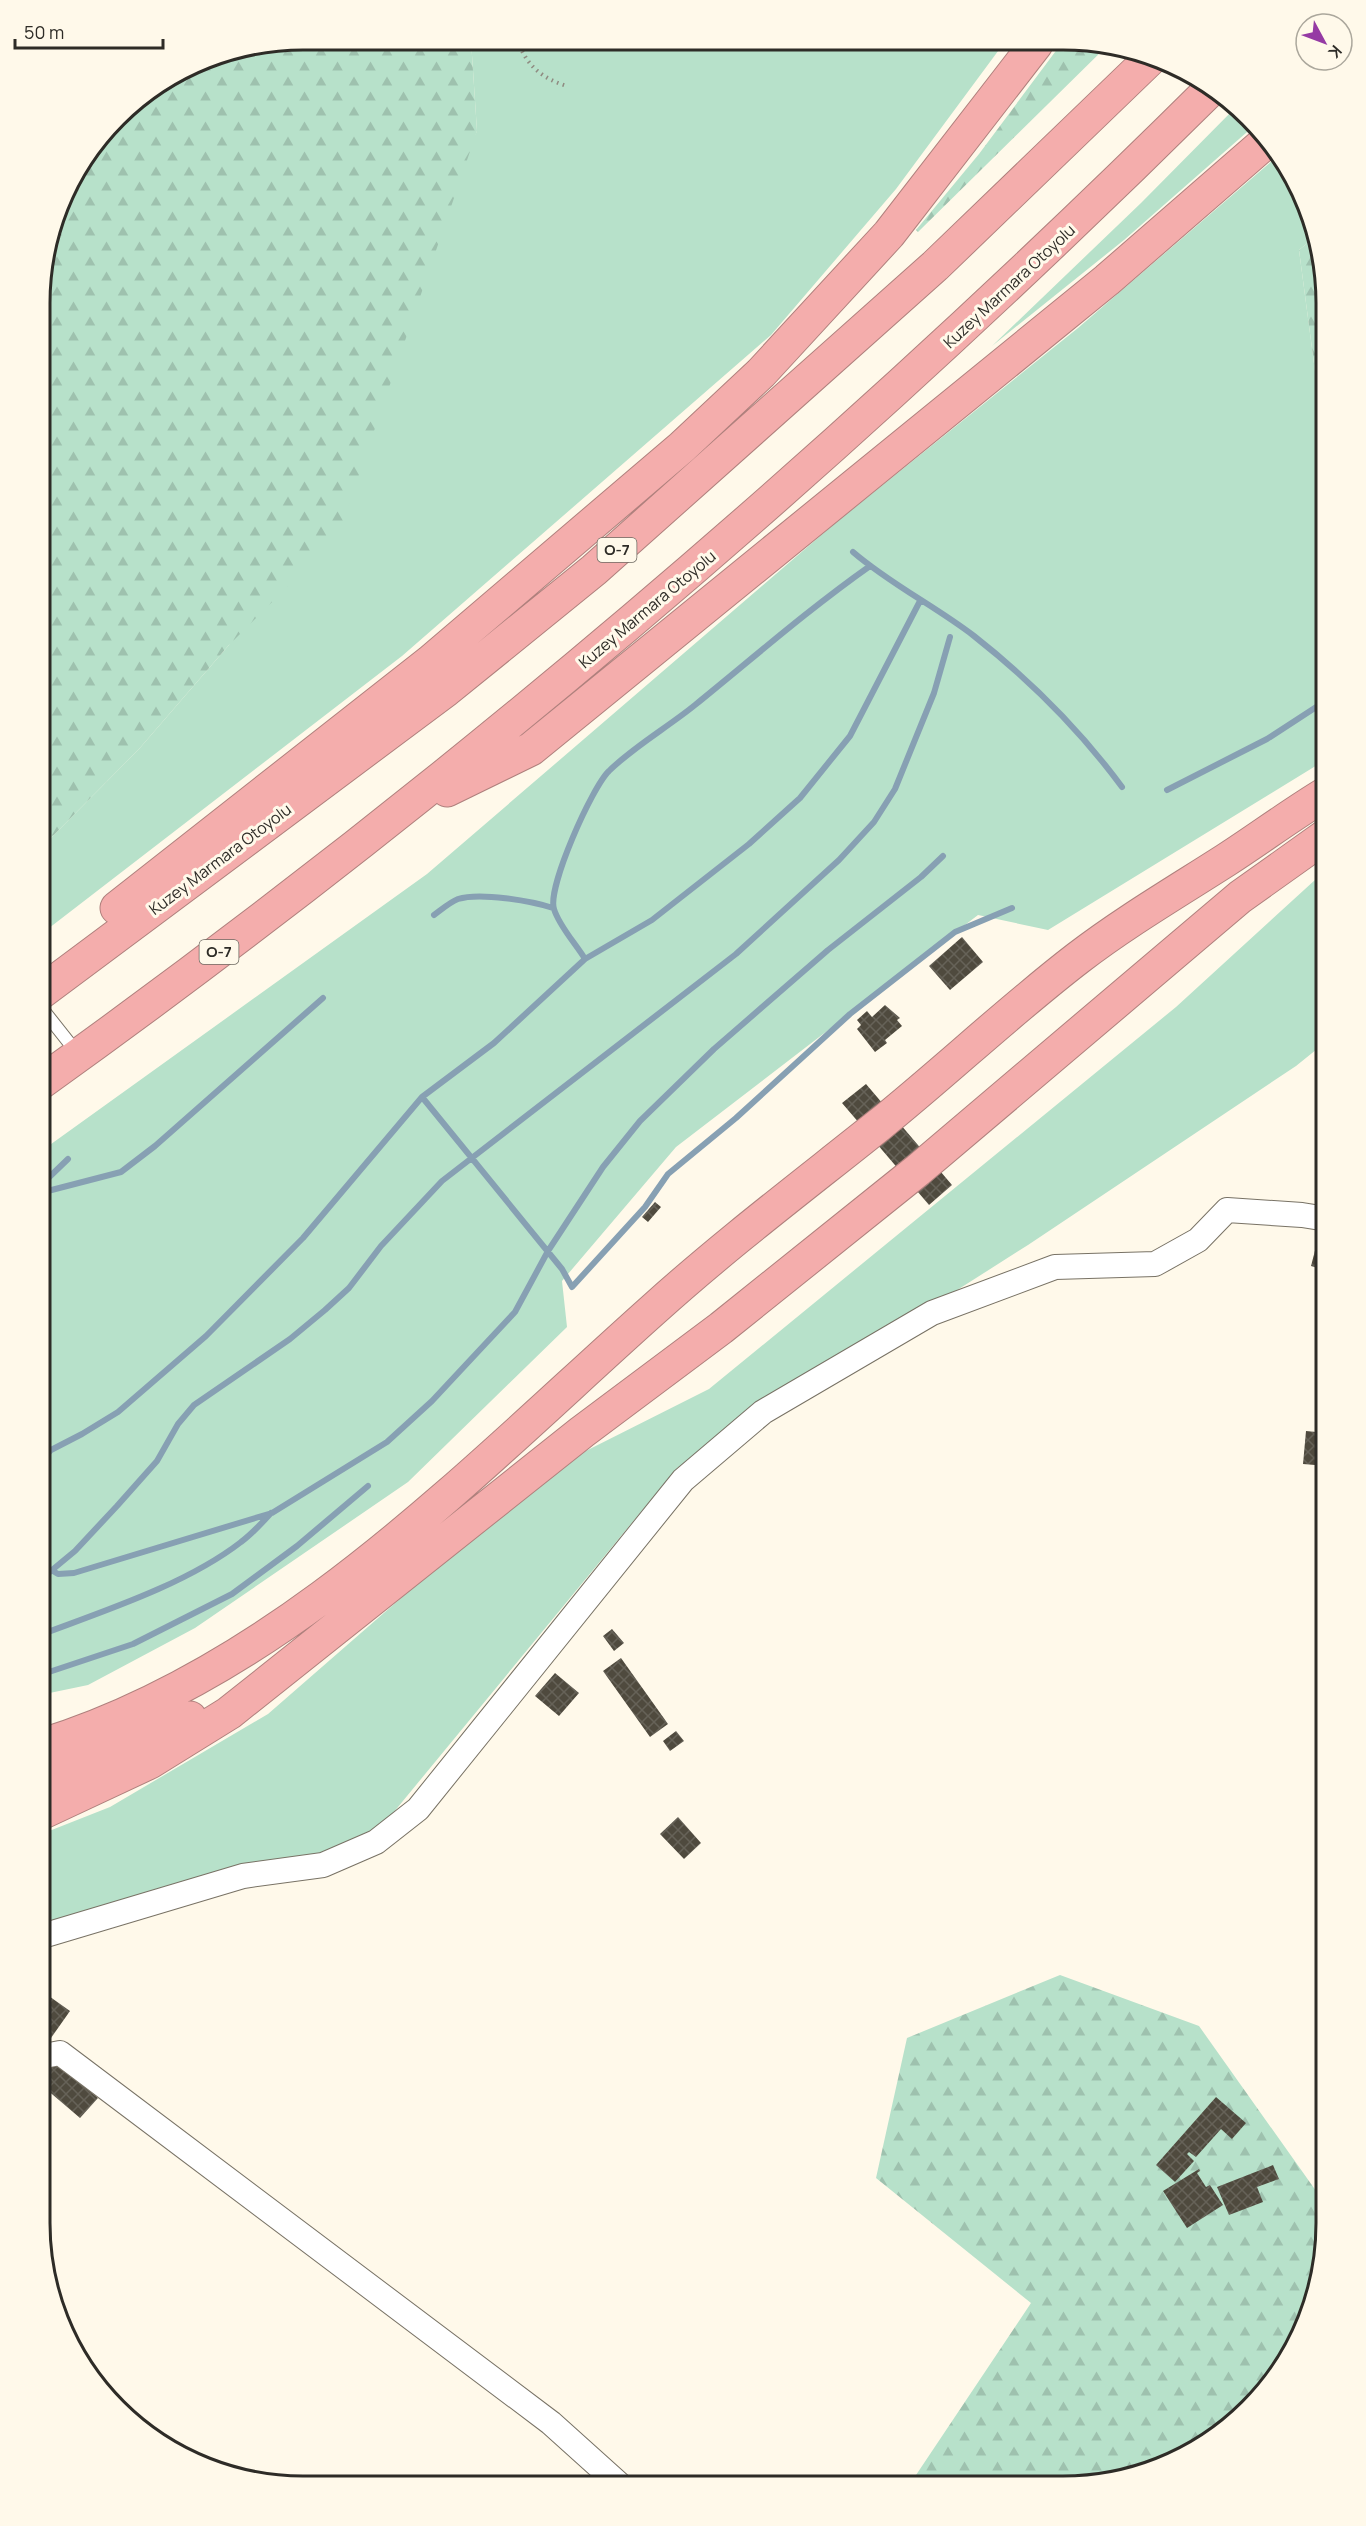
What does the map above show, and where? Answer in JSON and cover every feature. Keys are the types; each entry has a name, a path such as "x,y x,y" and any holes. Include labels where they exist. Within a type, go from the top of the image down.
{"highway":[{"path":"50,964 96,925 430,662 682,447 761,373 858,268 948,160 1031,50"},
{"name":"Kuzey Marmara Otoyolu","path":"50,986 446,690 594,570 918,282 1146,63"},
{"name":"Kuzey Marmara Otoyolu","path":"50,1076 181,982 394,816 621,632 863,422 1056,242 1206,94"},
{"path":"394,816 531,749 1107,280 1261,146"},
{"path":"1230,858 1285,802 1316,781"},
{"path":"50,1743 103,1725 151,1704 258,1643 315,1602 522,1431 656,1307 1076,959 1133,918 1230,858 1268,830 1316,800"},
{"path":"50,1809 150,1762 196,1736 270,1681 582,1431 721,1328 909,1177 1240,897 1316,843"},
{"path":"50,1774 99,1758 189,1718 223,1700 299,1653 388,1582 434,1551"},
{"path":"50,1728 95,1714 222,1663"}],"street":[{"path":"50,1934 243,1876 323,1865 376,1842 418,1809 683,1480 763,1412 932,1313 1055,1267 1155,1264 1198,1240 1227,1210 1316,1217"},
{"path":"50,2055 60,2053 551,2423 610,2476"}],"lane":[{"path":"50,1019 79,1055"}],"path":[{"path":"521,50 546,80 567,86"}],"green space":[{"path":"286,50 472,50 477,131 338,536 229,645 139,749 50,839 50,286 58,237 83,176 112,136 136,112 176,83 221,63 253,54"},
{"path":"472,50 999,50 896,189 771,335 402,656 50,927 50,839 139,749 229,645 477,131"},
{"path":"1057,50 1100,53 918,232 916,230 979,154"},
{"path":"1231,113 1249,131 1124,240 992,346 1141,203"},
{"path":"1273,160 1297,206 1309,242 1299,250 1316,379 1316,766 1048,930 978,915 676,1147 562,1281 567,1327 408,1482 195,1628 88,1685 50,1693 50,1145 427,874 833,525 1078,328"},
{"path":"1309,242 1316,286 1316,379 1299,250"},
{"path":"1316,879 1316,1050 1296,1066 1028,1245 677,1468 370,1841 50,1925 50,1831 110,1807 268,1714 548,1470 709,1389 1176,1007"},
{"path":"1060,1975 1199,2026 1316,2191 1316,2240 1312,2273 1303,2305 1283,2350 1274,2364 1254,2390 1230,2414 1190,2443 1145,2463 1113,2472 1080,2476 915,2476 1031,2303 876,2178 907,2038"}],"building":[{"path":"962,937 983,962 950,990 929,966"},
{"path":"885,1005 900,1018 897,1020 902,1026 885,1040 887,1043 875,1052 857,1029 861,1025 857,1020 867,1011 872,1017"},
{"path":"866,1084 952,1185 929,1205 842,1103"},
{"path":"655,1202 661,1207 648,1222 642,1217"},
{"path":"1316,1247 1316,1268 1311,1266"},
{"path":"1306,1431 1316,1432 1316,1465 1303,1464"},
{"path":"612,1629 624,1643 614,1651 603,1636"},
{"path":"621,1658 668,1724 650,1737 603,1671"},
{"path":"555,1673 579,1693 559,1716 535,1696"},
{"path":"676,1731 684,1741 670,1751 663,1741"},
{"path":"678,1817 701,1843 684,1859 660,1834"},
{"path":"50,1997 70,2011 50,2037"},
{"path":"54,2061 98,2098 80,2118 50,2092 50,2066"},
{"path":"1216,2097 1246,2123 1232,2139 1221,2129 1196,2157 1189,2152 1187,2154 1194,2161 1175,2182 1156,2165"},
{"path":"1273,2165 1279,2179 1257,2187 1263,2202 1229,2215 1217,2187"},
{"path":"1199,2169 1197,2173 1206,2187 1210,2185 1223,2205 1187,2228 1163,2191"}],"waterway":[{"path":"853,552 867,564 959,625 1015,670 1071,726 1122,787"},
{"path":"585,959 560,922 554,909 554,898 557,881 572,838 601,781 629,754 685,713 803,616 870,566"},
{"path":"50,1451 118,1412 206,1336 303,1238 422,1097 494,1043 585,959 652,920 749,844 800,798 850,736 920,601"},
{"path":"50,1572 75,1551 157,1461 178,1424 194,1405 290,1339 325,1310 349,1288 381,1246 442,1181 736,954 839,860 874,822 895,789 934,693 950,637"},
{"path":"1167,790 1267,739 1316,707"},
{"path":"53,1571 58,1574 74,1573 272,1513 387,1442 432,1401 515,1312 548,1251 603,1167 640,1121 714,1049 828,950 921,877 943,856"},
{"path":"434,915 455,900 479,896 505,898 553,908"},
{"path":"422,1097 562,1269 572,1287 645,1207 668,1174 736,1118 850,1014 955,932 1012,908"},
{"path":"50,1190 121,1172 155,1146 323,998"},
{"path":"50,1176 68,1159"},
{"path":"50,1672 133,1644 232,1594 297,1546 368,1486"},
{"path":"50,1631 171,1584 196,1571 245,1539 271,1513"}]}
